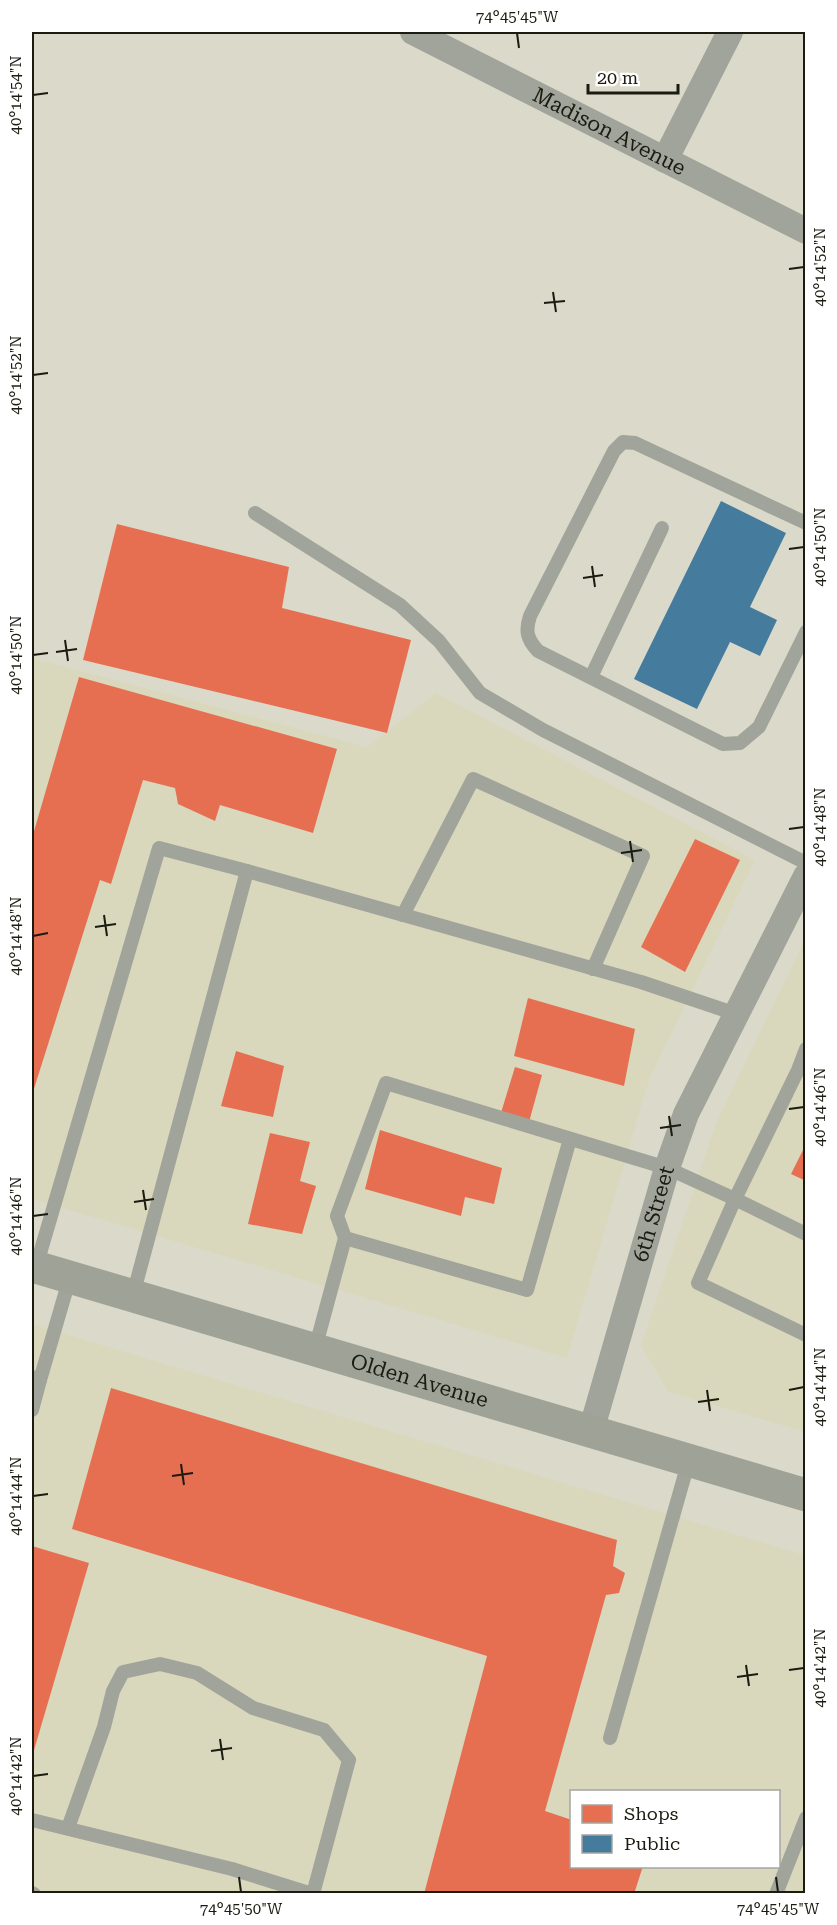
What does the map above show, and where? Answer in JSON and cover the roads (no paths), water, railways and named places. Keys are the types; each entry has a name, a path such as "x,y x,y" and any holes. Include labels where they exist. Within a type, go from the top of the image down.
{"main road":[{"name":"Olden Avenue","path":"34,1266 806,1495"}],"street":[{"name":"Madison Avenue","path":"413,32 806,231"},
{"path":"665,160 730,32"},
{"name":"6th Street","path":"591,1431 667,1168 686,1114 806,876"}],"lane":[{"path":"804,523 635,443 623,441 614,451 526,627 528,640 538,651 723,744 740,743 759,727 806,632"},
{"path":"255,513 400,605 439,641 480,693 543,730 806,863"},
{"path":"591,677 662,528"},
{"path":"403,915 473,779 643,856 593,969"},
{"path":"34,1266 159,848 641,982 736,1014"},
{"path":"134,1295 247,871"},
{"path":"806,1049 698,1283 806,1335"},
{"path":"315,1349 345,1238 338,1216 386,1083 667,1168 806,1234"},
{"path":"345,1238 527,1290 570,1139"},
{"path":"32,1410 36,1378 70,1276"},
{"path":"610,1738 689,1460"},
{"path":"32,1820 232,1869 313,1893 349,1760 324,1730 253,1708 197,1673 160,1664 123,1672 113,1691 104,1726 68,1828"},
{"path":"776,1893 806,1818"}]}
